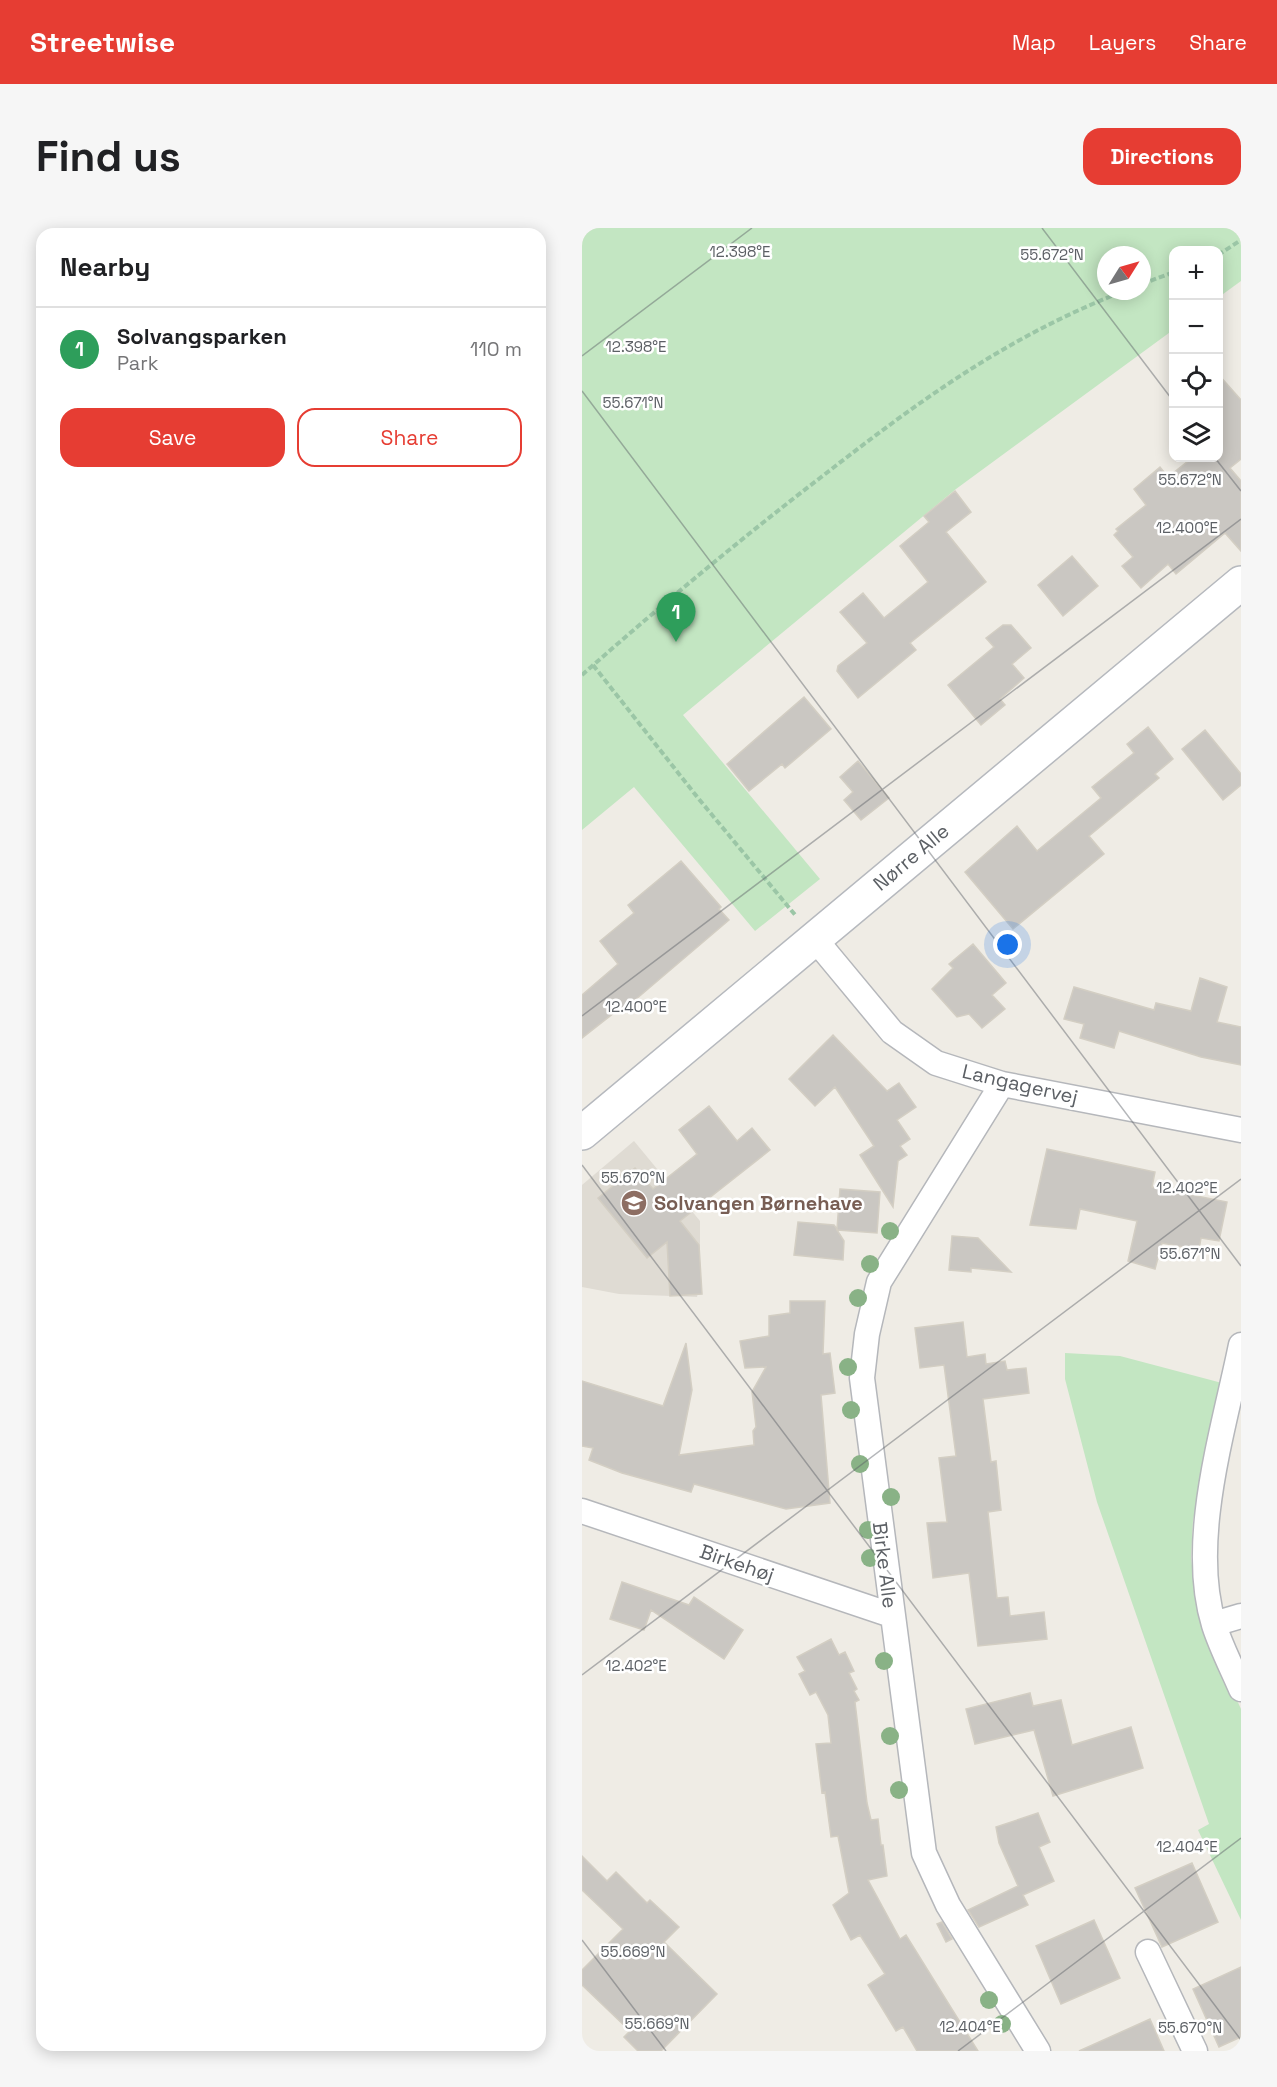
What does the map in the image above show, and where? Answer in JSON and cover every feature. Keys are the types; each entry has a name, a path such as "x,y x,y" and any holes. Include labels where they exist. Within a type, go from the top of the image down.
{"street":[{"name":"Nørre Alle","path":"582,1133 1241,583"},
{"name":"Langagervej","path":"814,939 892,1032 936,1063 1002,1084 1241,1130"},
{"name":"Birke Alle","path":"1002,1084 879,1282 867,1334 862,1378 891,1616 924,1853 948,1905 1038,2051"},
{"path":"1241,1345 1206,1518 1204,1567 1214,1624 1241,1689"},
{"name":"Birkehøj","path":"582,1511 891,1616"},
{"path":"1214,1624 1241,1616"},
{"path":"1148,1952 1195,2051"}],"path":[{"path":"1223,252 1241,240"},
{"path":"1151,281 1169,274"},
{"path":"582,675 767,518 914,405 1020,338 1069,313 1102,300"},
{"path":"593,665 814,939"}],"shaded area":[{"name":"Solvangen Børnehave","path":"634,1141 700,1221 700,1280 697,1297 619,1294 582,1287 582,1185"}],"green space":[{"path":"582,228 1241,228 1241,281 1223,294 1223,246 1169,246 1169,333 956,489 683,715 820,879 755,931 634,787 582,830"},
{"path":"1065,1353 1120,1356 1222,1383 1193,1520 1191,1558 1196,1597 1218,1659 1241,1709 1241,1920 1198,1830 1209,1824 1097,1502 1065,1379"}],"building":[{"path":"1223,380 1241,400 1241,459 1230,468 1241,481 1241,551 1225,533 1176,574 1168,564 1141,588 1122,566 1133,557 1114,535 1118,531 1116,529 1146,505 1134,489 1160,467 1168,477 1187,462 1223,462"},
{"path":"955,491 971,512 946,532 986,582 910,643 916,650 858,698 837,671 838,666 867,643 840,612 863,593 884,618 928,582 900,546 929,522 924,516"},
{"path":"1072,556 1098,586 1063,616 1038,585"},
{"path":"1003,625 1011,625 1031,648 1012,664 1024,678 1000,699 1005,705 981,725 948,685 994,647 986,638"},
{"path":"804,697 831,729 785,768 782,764 749,791 727,764"},
{"path":"1148,727 1173,759 1155,774 1159,778 1089,836 1104,854 1013,929 965,872 1017,826 1037,851 1101,798 1092,787 1134,753 1127,744"},
{"path":"1205,730 1241,774 1241,785 1223,800 1182,749"},
{"path":"858,761 889,798 861,820 844,800 853,792 840,777"},
{"path":"681,861 721,907 719,909 729,920 621,1012 619,1009 582,1038 582,995 618,964 600,941 634,913 628,905"},
{"path":"973,944 1006,983 992,995 1005,1009 982,1028 969,1014 957,1017 932,989 953,968 949,964"},
{"path":"1200,978 1227,987 1217,1022 1241,1027 1241,1065 1201,1057 1119,1031 1114,1048 1080,1038 1084,1024 1064,1019 1074,987 1154,1010 1156,1003 1191,1011"},
{"path":"833,1035 887,1091 899,1083 916,1107 897,1120 910,1139 900,1146 907,1155 898,1161 893,1207 860,1155 874,1146 835,1087 815,1106 789,1079"},
{"path":"709,1106 737,1141 752,1128 770,1150 680,1221 699,1245 702,1294 670,1296 667,1242 647,1258 598,1198 635,1168 653,1189 697,1154 679,1130"},
{"path":"1047,1149 1155,1172 1152,1187 1227,1202 1219,1241 1201,1238 1199,1250 1162,1243 1155,1269 1128,1261 1137,1221 1080,1209 1076,1229 1030,1225"},
{"path":"840,1189 880,1192 877,1233 837,1230 844,1241 843,1260 794,1255 798,1222 834,1225 837,1229"},
{"path":"952,1236 978,1238 1011,1272 971,1268 971,1272 949,1270"},
{"path":"790,1301 825,1301 823,1354 830,1353 835,1393 821,1395 830,1503 786,1509 694,1484 691,1492 622,1473 589,1460 593,1448 582,1446 582,1381 663,1406 686,1343 692,1390 679,1455 754,1445 753,1431 756,1427 752,1392 766,1367 745,1368 740,1341 769,1336 769,1316 790,1313"},
{"path":"963,1322 967,1357 985,1354 986,1364 1005,1361 1007,1370 1026,1368 1029,1393 983,1399 991,1462 996,1461 1001,1510 988,1512 997,1598 1008,1597 1010,1616 1044,1612 1047,1639 978,1646 969,1573 933,1578 927,1523 947,1522 939,1458 956,1456 944,1365 920,1368 915,1328"},
{"path":"622,1582 689,1605 694,1597 743,1630 724,1659 651,1610 644,1630 610,1619"},
{"path":"831,1639 839,1655 845,1652 854,1671 849,1673 857,1689 854,1691 859,1700 855,1702 867,1803 871,1820 878,1819 881,1845 883,1845 887,1876 868,1880 900,1939 906,1935 978,2051 917,2051 903,2027 896,2031 868,1985 885,1974 860,1935 851,1940 833,1905 849,1893 838,1836 831,1837 825,1792 822,1793 816,1744 831,1743 828,1715 816,1692 810,1695 799,1674 805,1671 797,1657"},
{"path":"1030,1693 1033,1706 1061,1700 1072,1745 1131,1727 1143,1768 1053,1796 1034,1730 975,1744 966,1709"},
{"path":"1038,1813 1050,1842 1039,1847 1054,1881 1023,1895 1028,1905 979,1927 968,1910 1018,1886 999,1843 996,1827"},
{"path":"582,1856 607,1881 616,1872 647,1903 650,1900 679,1927 664,1942 717,1994 661,2051 638,2051 624,2037 630,2031 582,1985 582,1970 623,1929 582,1890"},
{"path":"1192,1863 1218,1922 1162,1947 1135,1888"},
{"path":"1094,1920 1120,1978 1061,2004 1036,1946"},
{"path":"942,1922 952,1939 946,1942 937,1924"},
{"path":"1241,1967 1241,2037 1219,2047 1193,1989"},
{"path":"1150,2019 1164,2051 1079,2051"}],"place":[{"name":"Solvangsparken","path":"676,642"},
{"name":"Solvangen Børnehave","path":"634,1203"}]}
